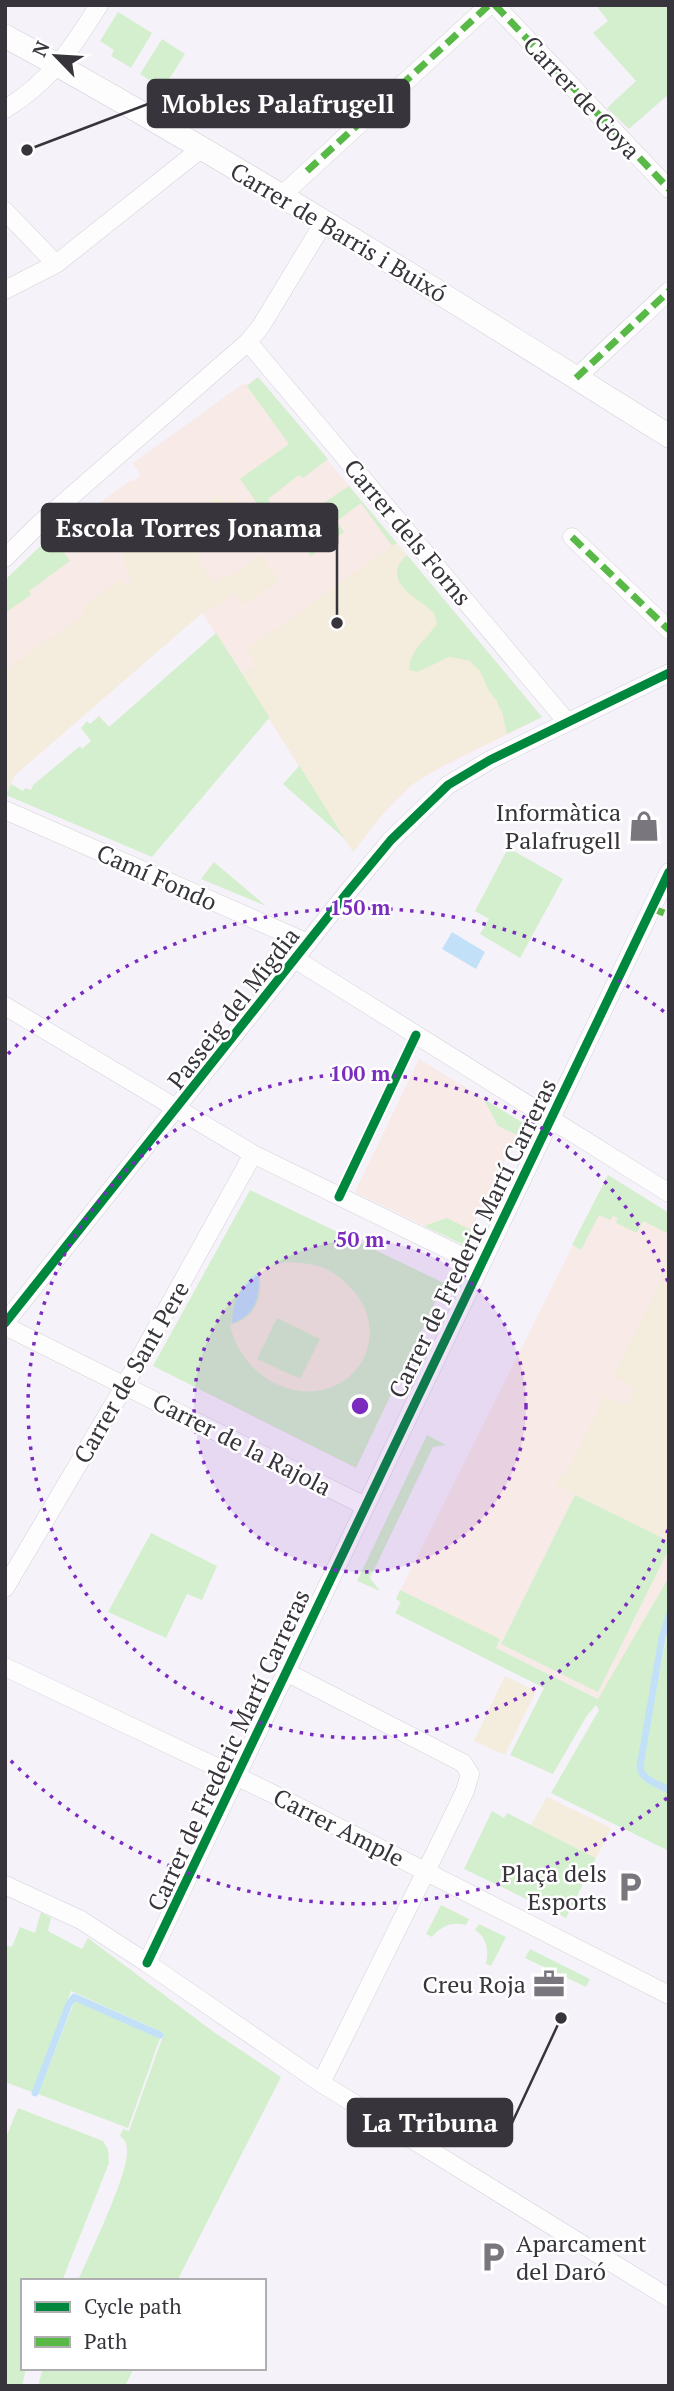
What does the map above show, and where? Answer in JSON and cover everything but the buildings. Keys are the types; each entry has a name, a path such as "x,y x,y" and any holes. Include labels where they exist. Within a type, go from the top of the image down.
{"street":[{"path":"5,109 31,91 59,65 99,5"},
{"path":"281,196 489,5"},
{"name":"Carrer de Goya","path":"495,5 669,190"},
{"name":"Carrer de Barris i Buixó","path":"5,36 202,148 669,436"},
{"path":"5,290 57,264 202,148"},
{"path":"5,211 57,264"},
{"path":"6,553 248,342 261,326 324,222"},
{"path":"576,378 669,291"},
{"name":"Carrer dels Forns","path":"248,342 567,722"},
{"path":"572,537 669,630"},
{"name":"Passeig del Migdia","path":"5,1325 391,840 448,785 490,760 669,673"},
{"name":"Camí Fondo","path":"5,810 308,943"},
{"name":"Carrer de Frederic Martí Carreras","path":"147,1963 669,872"},
{"path":"295,959 669,1193"},
{"path":"5,1006 253,1154 480,1265"},
{"name":"Carrer de Sant Pere","path":"5,1588 125,1385 253,1154"},
{"name":"Carrer de la Rajola","path":"5,1325 365,1506"},
{"name":"Carrer Ample","path":"5,1667 236,1776 669,1995"},
{"path":"286,1671 459,1761 468,1768 470,1780 321,2083"},
{"path":"5,1885 81,1920 321,2083 669,2298"}],"shaded area":[{"path":"258,377 542,717 413,784 383,814 353,852 202,613 15,775 5,795 5,580 75,513 79,518 141,475 133,463 244,383 247,385"},
{"path":"419,1059 523,1123 464,1245 355,1192"},
{"path":"608,1175 669,1213 669,1541 575,1495 598,1692 669,1549 669,1579 599,1699 396,1599"}],"green space":[{"path":"601,5 669,5 669,94 629,129 607,108 636,81 593,33 608,21 598,8"},
{"path":"118,12 152,33 131,68 111,56 114,50 100,41"},
{"path":"162,39 185,54 163,89 140,74"},
{"path":"258,377 328,459 303,478 299,475 268,499 275,510 266,516 240,479 289,444 247,386"},
{"path":"349,486 397,543 392,546 361,503 337,521 344,532 311,556 293,532 325,507 322,504"},
{"path":"75,513 85,527 59,545 70,561 29,591 31,595 5,613 5,580"},
{"path":"407,555 542,717 507,734 502,712 470,661 449,657 418,672 409,670 415,651 429,635 428,608 406,592 398,578 400,563"},
{"path":"216,633 270,717 152,857 6,795 11,784 23,791 25,788 31,790 33,785 80,746 82,749 91,741 81,728 87,721 90,724 99,716 109,727"},
{"path":"300,765 345,839 283,784"},
{"path":"512,850 563,879 520,958 480,934 489,919 475,911 506,852"},
{"path":"214,862 266,906 201,879"},
{"path":"484,1099 523,1123 517,1135 498,1126"},
{"path":"608,1175 669,1213 669,1234 643,1221 637,1233 616,1223 618,1218 613,1216 610,1220 599,1215 581,1250 572,1245"},
{"path":"250,1190 444,1283 356,1468 153,1366"},
{"path":"447,1218 471,1230 464,1245 424,1226"},
{"path":"427,1435 446,1445 433,1447 370,1578 380,1591 357,1581"},
{"path":"575,1495 669,1541 669,1549 598,1692 501,1644"},
{"path":"151,1533 217,1566 202,1600 187,1594 166,1638 108,1612"},
{"path":"669,1577 669,1610 661,1632 637,1766 644,1780 669,1792 669,1851 551,1793 599,1710 596,1705 586,1717 553,1774 510,1755 544,1688 395,1613 401,1602 396,1599 400,1590 500,1639 496,1648 598,1699"},
{"path":"669,1622 669,1787 645,1775 642,1768"},
{"path":"492,1811 504,1818 507,1813 596,1858 566,1918 464,1869"},
{"path":"441,1905 469,1919 466,1925 447,1925 432,1937 426,1934"},
{"path":"41,1912 51,1918 48,1931 82,1949 88,1938 215,2033 281,2077 178,2279 79,2279 122,2177 127,2150 120,2136 123,2129 129,2131 164,2033 71,1991 32,2092 5,2082 5,1945 12,1947 20,1927 35,1933"},
{"path":"479,1924 506,1937 491,1966 486,1964 485,1941 475,1930"},
{"path":"530,1949 590,1979 586,1987 525,1958"},
{"path":"75,2000 160,2038 128,2128 38,2094"},
{"path":"18,2108 103,2141 108,2149 109,2163 63,2279 21,2279 21,2370 26,2370 22,2386 5,2386 5,2140"},
{"path":"42,2370 133,2370 125,2386 38,2386"}],"sand":[{"path":"219,495 226,504 234,497 255,525 244,532 235,521 203,543 206,549 195,557 214,583 225,575 227,578 261,555 279,580 244,605 235,593 202,613 15,775 5,795 5,671 85,613 82,607 121,578 124,585 131,582 121,551 161,522 165,527 175,520 178,524"},
{"path":"397,543 407,555 399,564 396,573 398,581 434,613 437,624 415,651 409,670 418,672 450,657 470,661 480,671 497,701 507,734 442,766 406,789 384,811 353,852 243,675 256,665 246,650"},
{"path":"286,1262 317,1266 340,1278 356,1294 369,1323 369,1338 360,1365 350,1376 322,1390 306,1391 276,1384 251,1366 234,1340 230,1325 253,1311 259,1296 259,1269","holes":["277,1318 320,1339 300,1379 257,1359"]},
{"path":"669,1266 669,1541 555,1484 560,1474 565,1476 605,1396 626,1406 635,1389 613,1376"},
{"path":"505,1676 536,1691 505,1755 474,1741"},
{"path":"547,1797 611,1828 596,1858 531,1825"}],"water":[{"path":"452,932 485,952 476,969 442,949"},
{"path":"258,1272 259,1289 252,1309 232,1323 239,1294"}],"waterway":[{"path":"669,1616 662,1638 640,1766 643,1775 669,1790"},
{"path":"35,2093 74,1997 160,2035"}],"marked path":[{"path":"307,171 489,5"},
{"path":"495,5 669,189"},
{"path":"576,378 669,291"},
{"path":"572,537 669,630"},
{"path":"651,908 669,915"}],"cycle path":[{"path":"5,1323 391,840 448,785 490,760 669,673"},
{"path":"147,1963 669,872"},
{"path":"339,1197 416,1035"}],"place":[{"name":"Mobles Palafrugell","path":"27,150"},
{"name":"Escola Torres Jonama","path":"337,623"},
{"name":"Informàtica Palafrugell","path":"644,826"},
{"name":"Plaça dels Esports","path":"630,1887"},
{"name":"Creu Roja","path":"549,1984"},
{"name":"La Tribuna","path":"561,2018"},
{"name":"Aparcament del Daró","path":"493,2257"}]}
